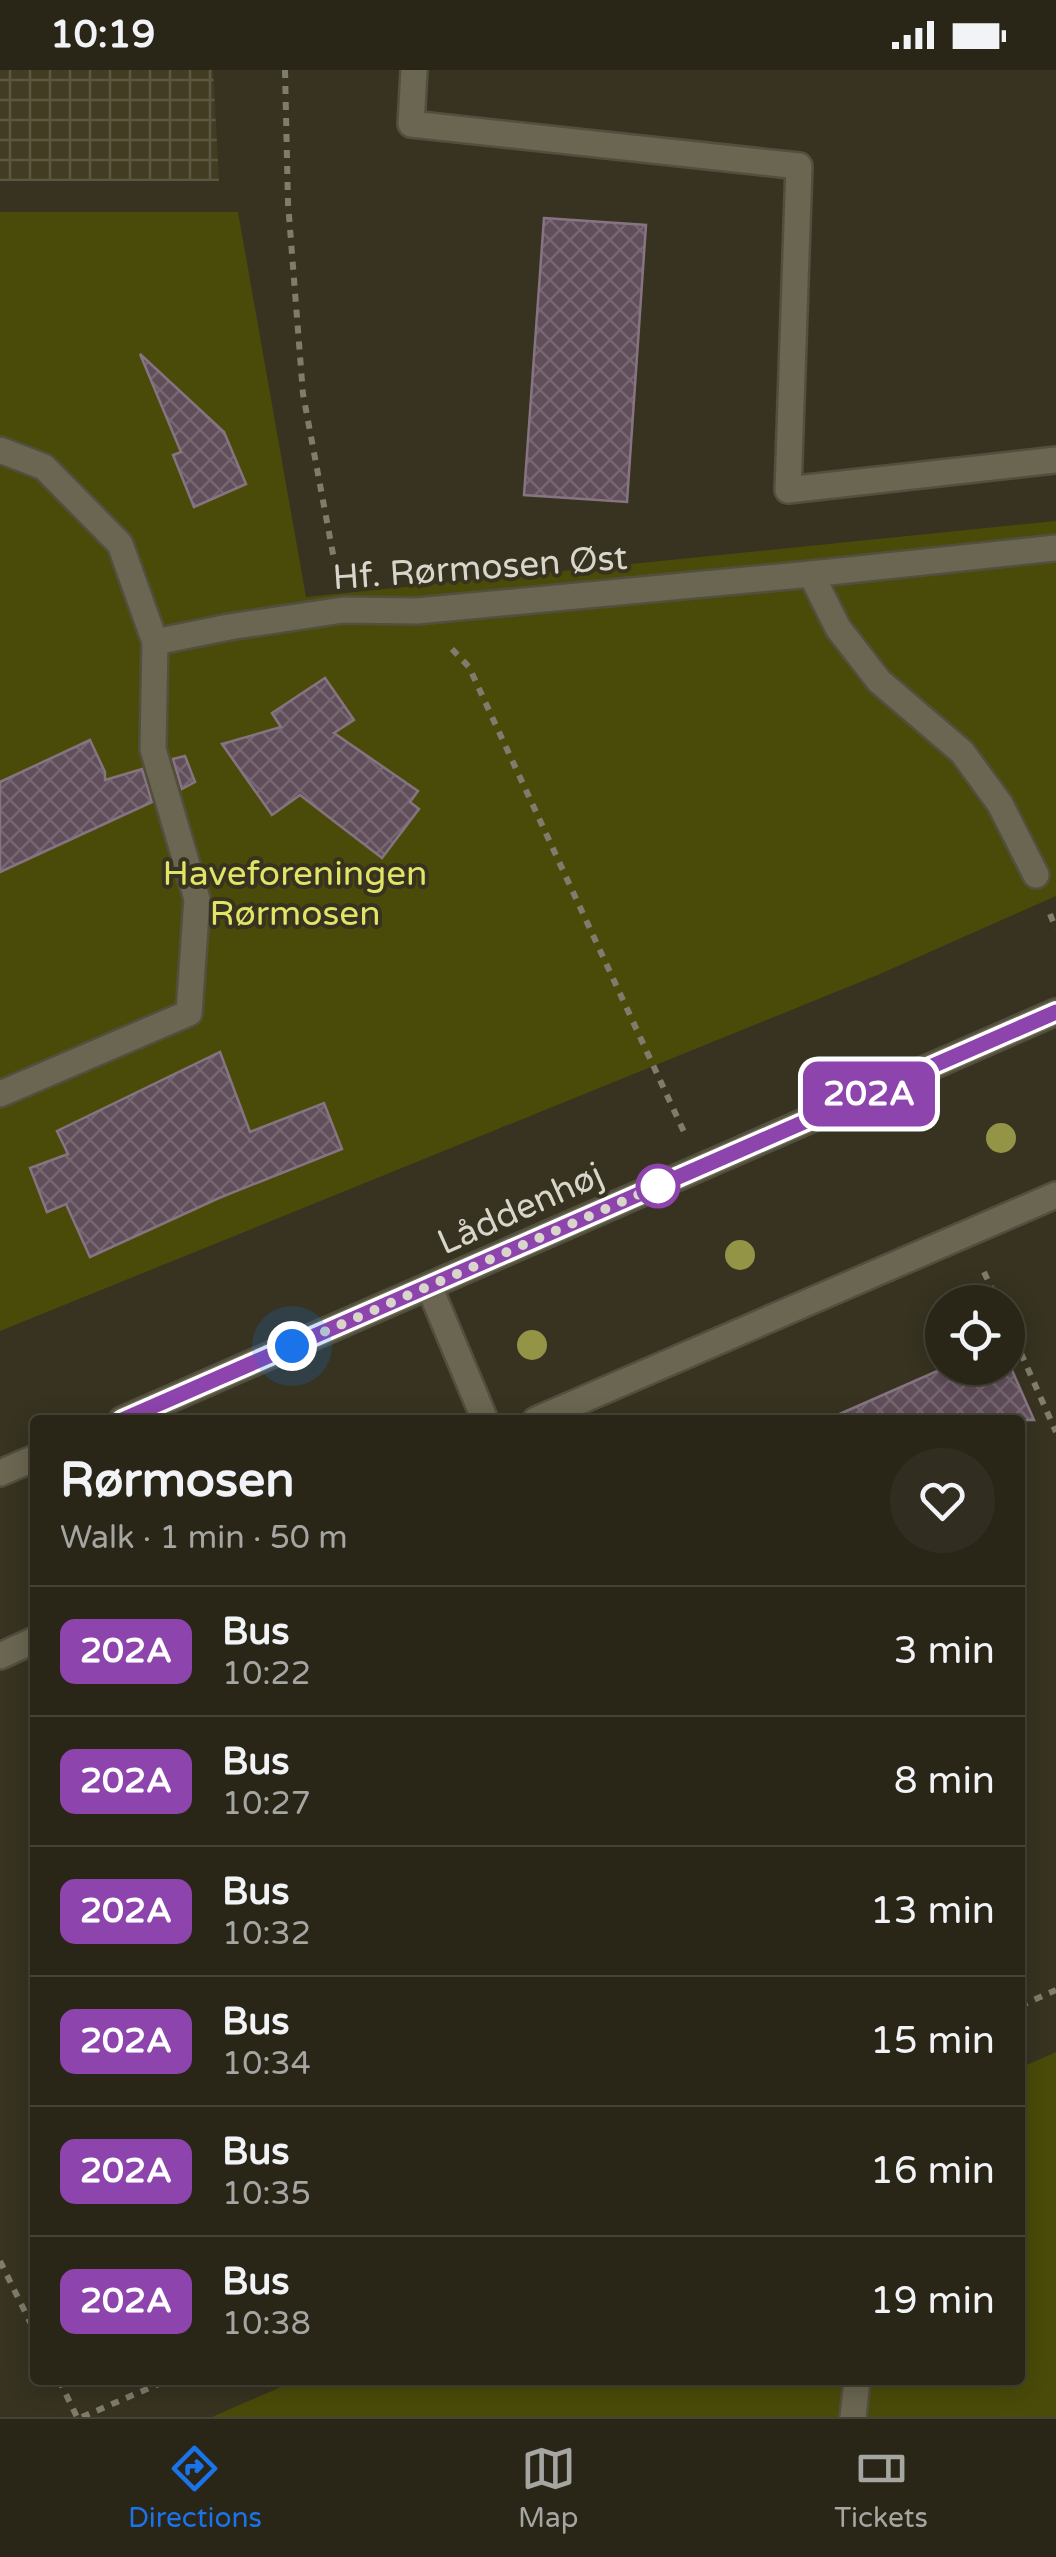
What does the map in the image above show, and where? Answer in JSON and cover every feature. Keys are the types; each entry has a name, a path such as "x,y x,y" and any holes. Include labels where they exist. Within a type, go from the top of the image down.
{"street":[{"path":"414,70 411,124 798,166 788,490 1056,460"},
{"path":"0,450 44,467 120,544 156,642 153,749 197,900 188,1014 0,1094"},
{"name":"Hf. Rørmosen Øst","path":"156,642 229,626 344,610 417,611 1056,548"},
{"path":"811,574 838,628 878,681 962,752 1000,804 1036,875"},
{"name":"Låddenhøj","path":"133,1415 1056,1012"},
{"path":"548,1415 1056,1195"},
{"path":"429,1286 483,1415"},
{"path":"0,1473 30,1460"},
{"path":"0,1656 30,1642"},
{"path":"853,2417 856,2385"}],"path":[{"path":"285,70 288,202 302,394 344,610"},
{"path":"417,611 469,668 700,1168"},
{"path":"1025,1362 1056,1432"},
{"path":"1025,2004 1056,1990"},
{"path":"0,2262 30,2322"},
{"path":"61,2385 79,2417 156,2385"}],"shaded area":[{"path":"0,70 213,70 219,181 0,181"}],"green space":[{"name":"Haveforeningen Rørmosen","path":"0,212 238,212 306,597 1056,521 1056,896 880,974 0,1331"},
{"path":"1056,2052 1056,2417 212,2417 286,2385 1025,2385 1025,2066"}],"building":[{"path":"544,218 646,225 627,502 524,495"},
{"path":"140,354 224,432 246,484 194,507 173,455 181,452"},
{"path":"325,678 354,720 334,733 418,791 410,802 419,809 382,858 300,795 272,815 222,744 281,727 272,713"},
{"path":"90,740 105,780 142,769 152,802 0,872 0,782"},
{"path":"185,756 195,782 182,789 173,759"},
{"path":"220,1052 250,1132 324,1103 342,1149 219,1198 90,1257 66,1204 47,1212 30,1168 68,1154 57,1131"},
{"path":"925,1376 925,1385 1019,1385 1034,1420 1025,1420 1025,1415 837,1415"}],"bus line":[{"name":"202A","path":"133,1415 1056,1012"}],"route":[{"path":"292,1346 658,1186"}]}
